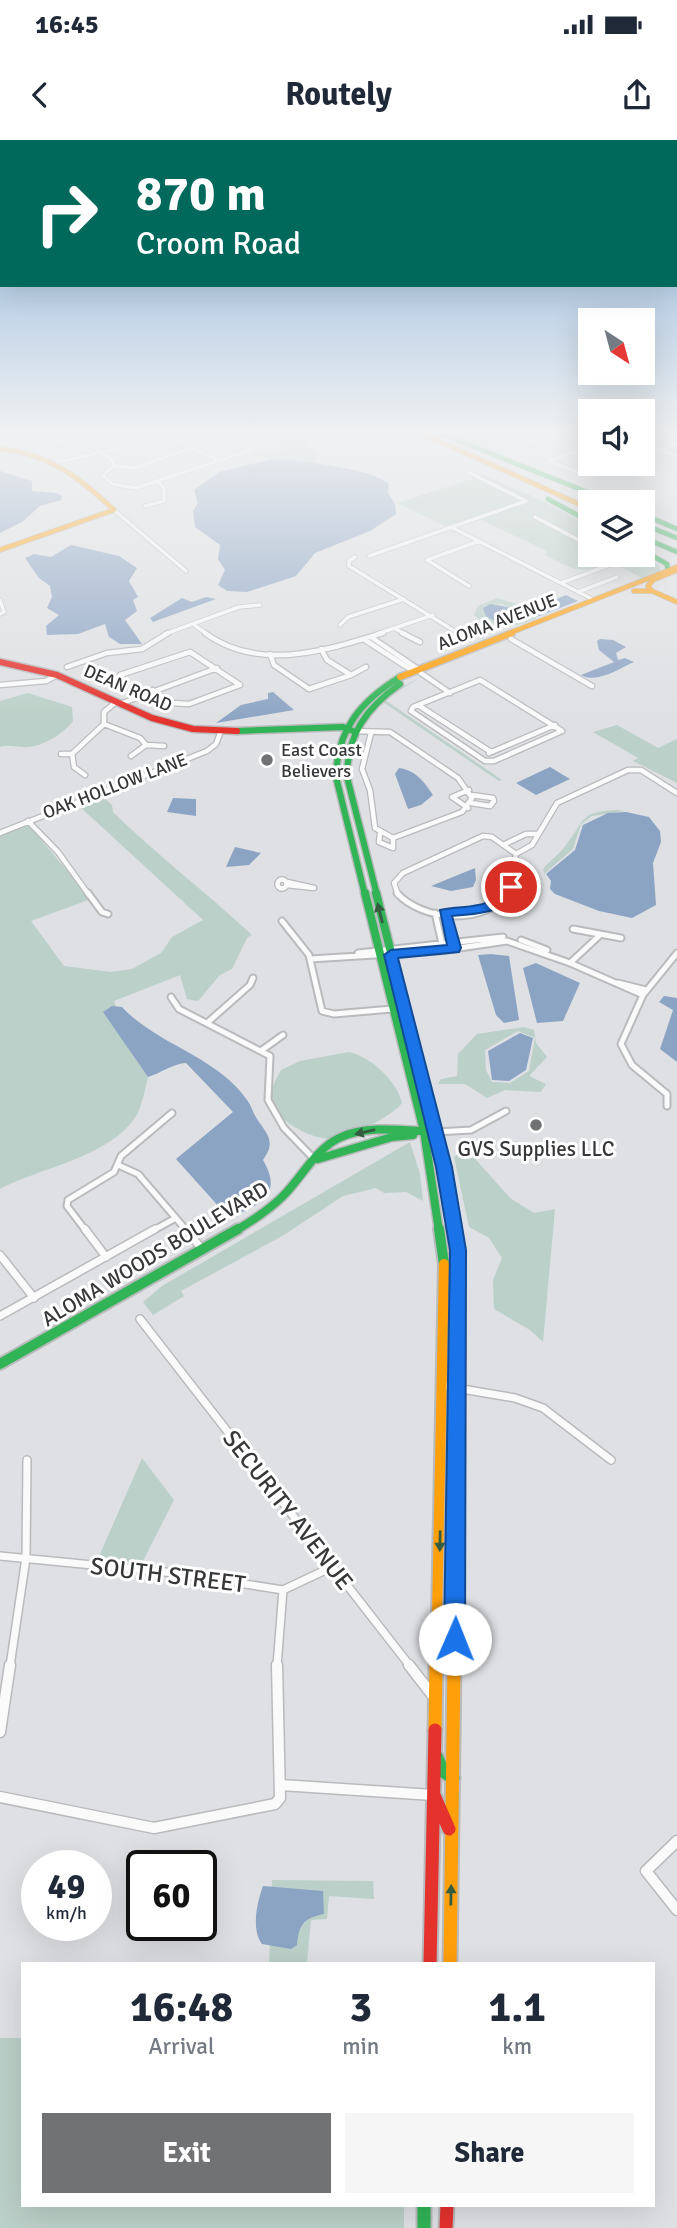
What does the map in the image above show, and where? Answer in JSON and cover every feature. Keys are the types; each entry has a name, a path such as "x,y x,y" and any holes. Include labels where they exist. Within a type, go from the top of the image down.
{"main road":[{"path":"0,550 59,529"},
{"path":"656,529 677,538"},
{"path":"655,537 677,546"},
{"path":"655,543 677,552"},
{"path":"655,557 667,564 673,572"},
{"path":"673,572 653,580 650,588 677,602"},
{"path":"673,572 663,587 677,597"},
{"name":"ALOMA AVENUE","path":"342,729 371,695 416,673 513,636 594,600 673,572"},
{"name":"ALOMA AVENUE","path":"353,731 376,701 431,664 558,621 634,591 650,588"},
{"path":"558,621 593,604 594,600"},
{"name":"DEAN ROAD","path":"0,662 57,679 174,725 222,731 353,731"},
{"path":"342,729 334,765 424,1131 444,1253 444,1387 430,1962"},
{"path":"353,731 346,762 390,952 436,1132 452,1206 458,1250 450,1962"},
{"path":"344,810 359,821"},
{"name":"ALOMA WOODS BOULEVARD","path":"0,1364 203,1250 276,1204 315,1160 342,1150 424,1131 436,1132"},
{"path":"435,1752 443,1771 453,1778"},
{"path":"433,1795 444,1812 452,1836"},
{"path":"424,2207 424,2228"},
{"path":"446,2228 447,2207"}],"street":[{"path":"137,529 186,571"},
{"path":"369,556 449,529"},
{"path":"456,529 594,600"},
{"path":"558,529 578,540"},
{"path":"469,586 427,560 480,541"},
{"path":"355,557 349,561 349,566 433,615 453,630"},
{"path":"561,583 604,567"},
{"path":"578,592 617,577"},
{"path":"340,625 348,617 404,599"},
{"path":"0,600 2,613"},
{"path":"67,667 107,653 142,649 161,636 193,624 239,607 260,605"},
{"path":"193,624 230,649 270,654 321,649 365,640 433,615"},
{"path":"395,629 419,642"},
{"path":"513,636 592,686"},
{"path":"371,638 416,673"},
{"path":"365,640 450,692"},
{"path":"321,649 327,660 351,675"},
{"path":"120,675 186,652 197,654 239,683 239,687 189,704 172,702 153,690"},
{"path":"270,654 274,665 309,688 351,675 366,667"},
{"path":"61,754 72,754 104,724 104,716 119,703 217,668"},
{"path":"0,685 57,679"},
{"path":"46,681 57,679"},
{"path":"480,680 562,731 494,761 480,757 411,711 418,705 450,692 480,680"},
{"path":"418,705 491,752"},
{"path":"104,724 140,738 146,745"},
{"path":"480,757 555,725"},
{"name":"OAK HOLLOW LANE","path":"0,833 207,751 216,744 222,731"},
{"path":"353,731 390,732 455,776 470,793 469,806"},
{"path":"371,733 362,769 370,790 374,824 380,833 393,838 417,831 469,806 491,806 494,798 470,793 452,797 469,806"},
{"path":"518,741 528,747"},
{"path":"131,756 146,745 164,746"},
{"path":"72,754 74,767 85,775"},
{"path":"516,854 532,845 557,803 628,770 640,770 677,793"},
{"path":"28,821 58,852 102,912 108,914"},
{"path":"380,833 377,840 393,848 393,838"},
{"path":"503,845 526,834 537,834"},
{"path":"490,836 516,854 509,892 499,904 475,911 435,913 419,910 403,901 393,887 397,878 480,837 490,836"},
{"path":"287,884 314,888"},
{"path":"435,913 443,947"},
{"path":"444,913 453,946"},
{"path":"282,922 310,959 322,1011 334,1014 392,1009"},
{"path":"573,929 598,936 621,938"},
{"path":"439,931 449,930"},
{"path":"572,964 598,936"},
{"path":"310,959 507,941 644,993"},
{"path":"667,1106 667,1094 632,1065 622,1051 622,1038 644,993 677,953"},
{"path":"207,1023 250,985 253,978"},
{"path":"172,997 180,1009 262,1050 271,1062 268,1100 284,1128 315,1160"},
{"path":"262,1050 283,1035"},
{"path":"436,1132 471,1130 506,1111"},
{"path":"106,1257 68,1206 68,1200 114,1172 121,1156 172,1113"},
{"path":"118,1165 138,1174 203,1250"},
{"path":"0,1317 174,1219"},
{"path":"0,1255 34,1298"},
{"name":"SECURITY AVENUE","path":"140,1318 436,1700"},
{"path":"444,1387 515,1398 543,1408 611,1460"},
{"path":"0,1732 26,1558 27,1460"},
{"name":"SOUTH STREET","path":"0,1556 175,1573 283,1590"},
{"path":"0,1797 154,1828 261,1809 281,1798 277,1650 283,1590 332,1567"},
{"path":"281,1785 433,1795"},
{"path":"677,1841 646,1871 677,1910"}],"green space":[{"path":"501,529 557,529 578,541 578,567 598,567 584,570 572,568 545,555 547,551"},
{"path":"563,529 578,529 578,538"},
{"path":"655,563 660,566 660,571 642,578 622,567 655,567"},
{"path":"497,598 527,607 537,618 513,626 497,627 474,615 478,606","holes":["502,604 524,615 521,620 499,622 484,606"]},
{"path":"422,676 385,700 502,780 499,781 380,700"},
{"path":"28,693 72,707 73,721 60,734 42,744 0,747 0,701"},
{"path":"617,725 658,748 677,739 677,783 633,761 638,758 593,732"},
{"path":"102,796 112,805 113,812 130,828 252,935 247,938 232,969 220,975 198,1001 187,999 180,975 114,1001 116,1006 104,1012 148,1077 135,1118 122,1132 90,1153 0,1189 0,834 27,823 91,899 31,921 64,966 111,972 132,969 161,953 172,937 203,920 78,805"},
{"path":"604,811 624,811 592,816 581,824 573,849 544,874 543,869 564,848 585,818"},
{"path":"524,1027 534,1030 536,1043 547,1057 529,1076 546,1084 541,1092 505,1090 487,1098 465,1084 438,1084 441,1079 457,1076 458,1054 477,1034","holes":["518,1031 535,1038 529,1071 510,1083 492,1082 486,1070 485,1050"]},
{"path":"349,1052 374,1064 389,1079 402,1103 397,1108 369,1126 347,1136 330,1139 302,1131 278,1113 272,1096 281,1070 300,1061"},
{"path":"410,1142 420,1174 423,1201 406,1192 384,1193 376,1188 343,1196 284,1235 181,1291 184,1296 153,1315 143,1302 162,1286"},
{"path":"460,1152 470,1153 510,1198 534,1213 555,1209 543,1342 530,1330 494,1309 493,1280 502,1258 489,1238 469,1227 454,1157"},
{"path":"142,1458 174,1500 141,1565 97,1561"},
{"path":"272,1880 373,1881 374,1899 329,1896 327,1919 311,1920 307,1962 269,1962"},
{"path":"0,2038 21,2038 21,2207 404,2207 404,2228 0,2228"}],"water":[{"path":"198,529 372,529 315,553 296,576 247,592 227,591 218,585 225,570 218,559 220,545"},
{"path":"71,545 119,556 137,568 129,581 138,597 133,600 137,611 125,620 142,644 120,644 109,637 105,624 78,634 47,635 46,626 59,615 47,608 52,597 50,586 39,578 25,558 34,554 51,557"},
{"path":"566,595 578,601 537,617 529,610"},
{"path":"206,597 216,599 153,622 150,618 182,598 192,602"},
{"path":"490,604 513,608 524,617 510,623 495,621 486,616 483,608"},
{"path":"613,640 626,647 616,653 618,660 625,658 634,662 601,677 581,675 614,662 599,650 597,641"},
{"path":"273,692 294,710 216,723 241,705 268,699 268,693"},
{"path":"550,767 570,779 536,795 516,783"},
{"path":"399,768 415,774 433,795 421,805 408,809 395,774"},
{"path":"173,798 196,799 196,816 167,812"},
{"path":"626,812 649,817 660,831 661,842 653,863 656,905 632,918 599,911 555,894 550,889 551,881 546,874 575,850 583,825 608,813"},
{"path":"235,847 261,853 249,865 226,867"},
{"path":"475,868 476,880 473,887 451,891 431,886"},
{"path":"478,955 509,956 519,1020 504,1023 496,1015"},
{"path":"536,963 580,983 563,1021 537,1023 523,968"},
{"path":"664,996 677,998 677,1062 660,1049 673,1010 659,1002"},
{"path":"112,1006 122,1007 152,1031 220,1072 247,1100 270,1143 263,1160 271,1182 265,1198 250,1209 229,1218 176,1159 233,1112 186,1063 148,1077 103,1012"},
{"path":"520,1033 533,1038 526,1070 509,1081 492,1080 488,1051"},
{"path":"263,1886 323,1891 324,1914 303,1924 297,1945 291,1949 262,1944 259,1938 256,1916"}],"traffic: fast":[{"path":"656,529 677,538"},
{"path":"655,543 677,552"},
{"path":"655,557 667,564 668,571"},
{"path":"400,677 361,706 344,730 336,760 336,777 424,1131 444,1264"},
{"path":"400,684 377,702 359,723 349,748 347,777 441,1151 458,1266"},
{"path":"237,731 343,727 353,731"},
{"path":"0,1364 258,1218 283,1196 328,1145 341,1137 373,1130 436,1132"},
{"path":"318,1159 392,1137 413,1135"},
{"path":"436,1756 443,1771 453,1778"},
{"path":"424,2207 424,2228"}],"traffic: slow":[{"path":"0,550 59,529"},
{"path":"400,677 677,567"},
{"path":"652,591 648,586 653,580 677,570"},
{"path":"634,591 652,591 677,602"},
{"path":"435,1730 444,1264"},
{"path":"450,1962 454,1622"}],"traffic: jam":[{"path":"0,662 57,675 152,718 193,729 237,731"},
{"path":"454,1622 458,1266"},
{"path":"430,1962 435,1730"},
{"path":"434,1795 449,1829"},
{"path":"446,2228 447,2207"}],"place":[{"name":"East Coast Believers","path":"267,760"},
{"name":"GVS Supplies LLC","path":"536,1125"}],"route":[{"path":"455,1639 460,1299 458,1250 444,1167 391,955 454,948 444,913 466,913 495,907 507,896 511,887"}]}
